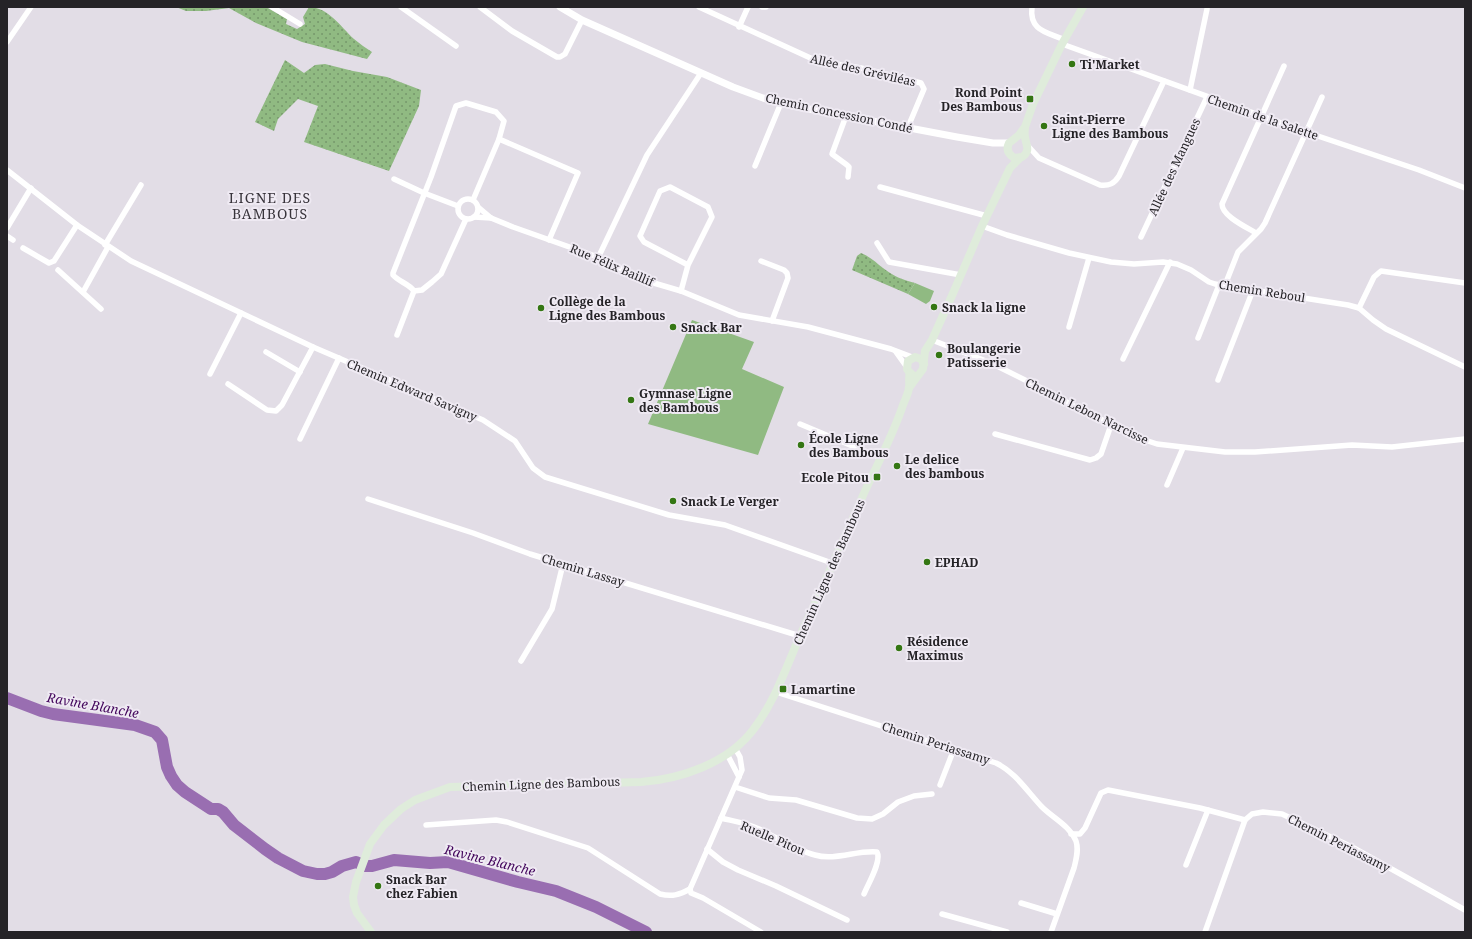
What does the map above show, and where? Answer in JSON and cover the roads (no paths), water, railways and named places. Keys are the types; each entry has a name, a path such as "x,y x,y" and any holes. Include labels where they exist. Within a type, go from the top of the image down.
{"main road":[{"path":"1010,168 1010,146 1025,126 1064,42 1083,7"},
{"path":"925,351 908,361 908,370 915,375 920,374 923,369 925,351 932,340 982,226 1010,168 1027,152 1025,126"},
{"path":"1010,146 1022,139 1027,144"},
{"path":"1010,146 1014,158 1022,157"},
{"path":"914,357 921,359 924,364"},
{"name":"Chemin Ligne des Bambous","path":"908,370 909,388"},
{"name":"Chemin Ligne des Bambous","path":"371,932 357,913 354,905 353,897 356,882 370,844 384,825 401,809 415,800 450,787 662,780 695,770 727,754 753,730 776,692 832,564 881,458 903,407 909,388 920,374"}],"street":[{"path":"7,42 31,7"},
{"path":"272,7 300,24"},
{"path":"401,7 456,46"},
{"path":"480,7 512,31 557,57 565,54 582,20"},
{"name":"Chemin Concession Condé","path":"560,7 582,20 701,73 763,98 846,116 1010,146"},
{"name":"Allée des Gréviléas","path":"699,7 739,27 817,61 861,68 921,83 924,89 908,127"},
{"path":"739,27 748,7"},
{"name":"Chemin de la Salette","path":"1032,7 1032,20 1036,26 1064,42 1207,97 1419,170 1465,188"},
{"path":"1190,90 1207,9"},
{"path":"1256,233 1226,214 1222,208 1222,204 1284,66"},
{"path":"598,258 647,156 701,73"},
{"path":"1022,157 1039,158 1100,185 1107,186 1112,184 1119,176 1164,81"},
{"name":"Allée des Mangues","path":"1141,236 1207,97"},
{"path":"1225,286 1236,256 1265,223 1322,97"},
{"path":"466,219 441,274 422,290 414,290 409,285 392,275 431,177 456,106 466,103 496,112 504,121 499,139 473,200"},
{"path":"755,166 781,103"},
{"path":"846,116 832,154 849,167 848,177"},
{"path":"499,139 578,173 549,240"},
{"path":"1027,144 1039,158"},
{"name":"Chemin Edward Savigny","path":"7,170 77,225 131,261 313,347 483,420 511,437 519,446 533,468 538,473 552,480 665,514 725,525 832,564"},
{"path":"394,179 458,206"},
{"path":"83,292 141,185"},
{"path":"681,291 688,265 712,217 708,207 670,187 660,191 640,236 644,242 688,265"},
{"path":"7,228 31,188"},
{"path":"880,188 987,216"},
{"path":"464,199 473,200 478,207 478,211 474,217 466,219 459,215 458,206 464,199"},
{"name":"Rue Félix Baillif","path":"478,207 491,218"},
{"name":"Rue Félix Baillif","path":"474,217 491,218 598,258 647,281 681,291 739,315 754,319 772,320 808,327 891,349 914,357"},
{"path":"23,248 49,263 52,263 77,225"},
{"name":"Chemin Reboul","path":"982,226 1041,245 1089,258 1134,264 1170,262 1184,266 1209,282 1219,285 1359,308 1386,329 1465,367"},
{"path":"7,236 13,240"},
{"path":"876,243 889,262 961,275"},
{"path":"1069,327 1089,258"},
{"path":"760,261 784,270 787,273 788,278 772,320"},
{"path":"1123,359 1170,262"},
{"path":"58,270 101,308"},
{"path":"1359,308 1374,277 1381,271 1465,282"},
{"path":"1198,338 1219,285"},
{"path":"396,334 414,290"},
{"path":"1218,380 1253,290"},
{"path":"210,374 241,313"},
{"name":"Chemin Lebon Narcisse","path":"932,340 991,363 1079,409 1151,443 1225,452 1255,452 1352,445 1392,447 1465,439"},
{"path":"228,384 267,410 276,411 282,405 313,347"},
{"path":"896,351 908,370"},
{"path":"266,352 300,372"},
{"path":"300,439 339,358"},
{"path":"800,424 881,458"},
{"path":"995,434 1090,460 1101,454 1111,425"},
{"path":"1167,485 1183,448"},
{"name":"Chemin Lassay","path":"368,499 563,564 800,636"},
{"path":"521,661 552,609 563,564"},
{"name":"Chemin Periassamy","path":"776,692 996,763 1012,773 1042,807 1071,834"},
{"path":"426,826 496,820 507,822 588,848 660,894 666,896 679,895 690,887 742,770 742,764 735,748"},
{"path":"940,785 954,749"},
{"path":"727,754 739,777"},
{"path":"735,787 768,798 796,800 857,818 872,819 883,814 898,802 914,796 932,794"},
{"path":"1071,834 1080,834 1085,828 1101,793 1108,790 1208,810 1245,820 1205,932"},
{"path":"1186,865 1208,810"},
{"name":"Chemin Periassamy","path":"1245,820 1252,814 1263,812 1282,814 1352,847 1465,910"},
{"name":"Ruelle Pitou","path":"721,818 760,829 788,845 816,856 836,856 871,851 877,852 879,855 878,861 864,894"},
{"path":"1051,932 1076,858 1077,844 1071,834"},
{"path":"706,849 723,862 738,870 847,920"},
{"path":"690,887 691,893 703,898 761,932"},
{"path":"1021,903 1057,914"},
{"path":"942,914 1007,932"}],"waterway":[{"name":"Ravine Blanche","path":"7,698 53,714 135,725 155,732 162,740 167,767 177,785 211,809 218,809 223,812 234,825 265,849 278,858 303,871 325,874 342,866 356,862 365,866 372,866 394,860 430,863 448,862 556,891 596,907 646,932"}],"place":[{"name":"Ti'Market","path":"1072,64"},
{"name":"Rond Point Des Bambous","path":"1030,99"},
{"name":"Saint-Pierre Ligne des Bambous","path":"1044,126"},
{"name":"Snack la ligne","path":"934,307"},
{"name":"Collège de la Ligne des Bambous","path":"541,308"},
{"name":"Snack Bar","path":"673,327"},
{"name":"Boulangerie Patisserie","path":"939,355"},
{"name":"Gymnase Ligne des Bambous","path":"631,400"},
{"name":"École Ligne des Bambous","path":"801,445"},
{"name":"Le delice des bambous","path":"897,466"},
{"name":"Ecole Pitou","path":"877,477"},
{"name":"Snack Le Verger","path":"673,501"},
{"name":"EPHAD","path":"927,562"},
{"name":"Résidence Maximus","path":"899,648"},
{"name":"Lamartine","path":"783,689"},
{"name":"Snack Bar chez Fabien","path":"378,886"}],"district":[{"name":"LIGNE DES BAMBOUS","path":"270,206"}]}
